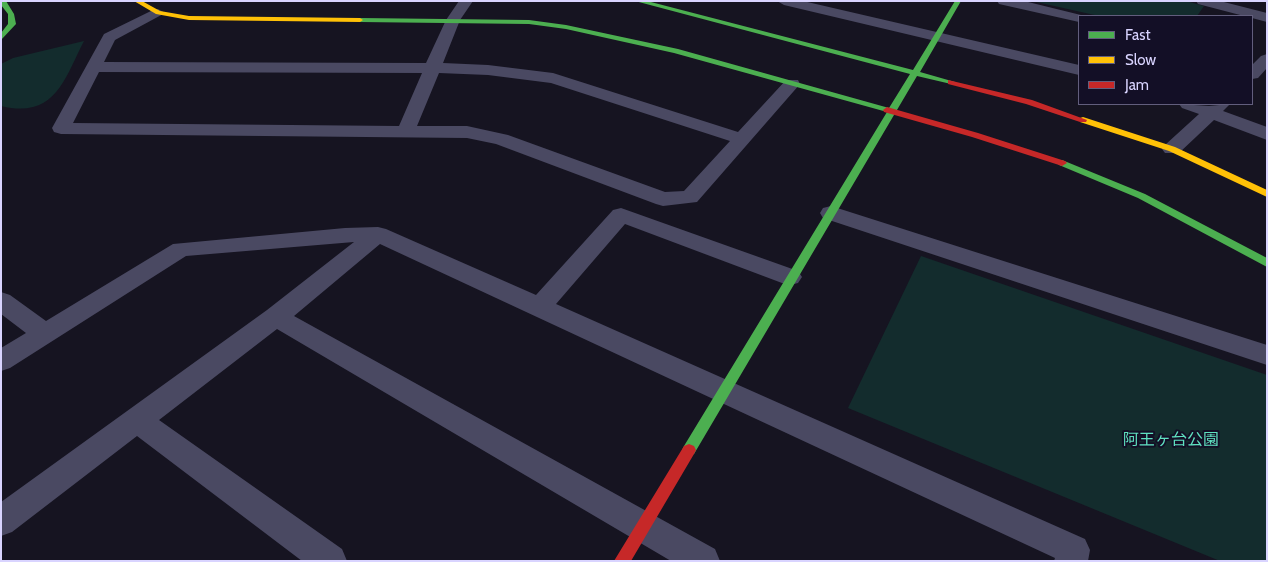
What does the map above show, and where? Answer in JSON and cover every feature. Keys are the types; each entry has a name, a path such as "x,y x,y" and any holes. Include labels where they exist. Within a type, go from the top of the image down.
{"street":[{"path":"1,38 12,24 11,14 2,1"},
{"path":"137,1 158,13 189,18 529,22 571,27 629,39 1067,164 1144,197 1219,234 1267,263"},
{"path":"406,130 453,20 466,1"},
{"path":"638,1 1029,102 1172,149 1267,194"},
{"path":"784,1 1078,70"},
{"path":"622,561 790,277 831,213 890,112 916,73 935,36 958,1"},
{"path":"1004,1 1078,18"},
{"path":"1204,1 1267,18"},
{"path":"158,13 109,37 96,67 61,128 467,132 501,139 663,199 690,197 792,84"},
{"path":"96,67 433,68 488,70 553,78 741,139"},
{"path":"1195,105 1216,108 1267,134"},
{"path":"1172,149 1216,108"},
{"path":"831,213 1267,355"},
{"path":"541,306 621,215 790,277"},
{"path":"1,521 276,317 378,234"},
{"path":"1,361 181,249 345,235 378,234 541,306 722,391 1073,550 1072,561"},
{"path":"1,301 45,333"},
{"path":"276,317 703,561"},
{"path":"137,420 330,561"}],"green space":[{"path":"1032,1 1186,1 1204,6 1198,15 1095,15"},
{"path":"84,41 63,82 46,101 34,107 19,109 1,106 1,64 13,58"},
{"name":"阿王ヶ台公園","path":"921,256 1267,375 1267,561 1220,561 848,408"}],"traffic: fast":[{"path":"1,38 12,24 11,14 2,1"},
{"path":"638,1 951,82"},
{"path":"689,450 958,1"},
{"path":"360,20 529,22 566,27 675,51 887,110"},
{"path":"1062,163 1115,184 1167,208 1267,263"}],"traffic: slow":[{"path":"137,1 158,13 189,18 360,20"},
{"path":"1083,120 1172,149 1267,194"}],"traffic: jam":[{"path":"951,82 1029,102 1083,120"},
{"path":"887,110 975,135 1062,163"},
{"path":"622,561 689,450"}]}
